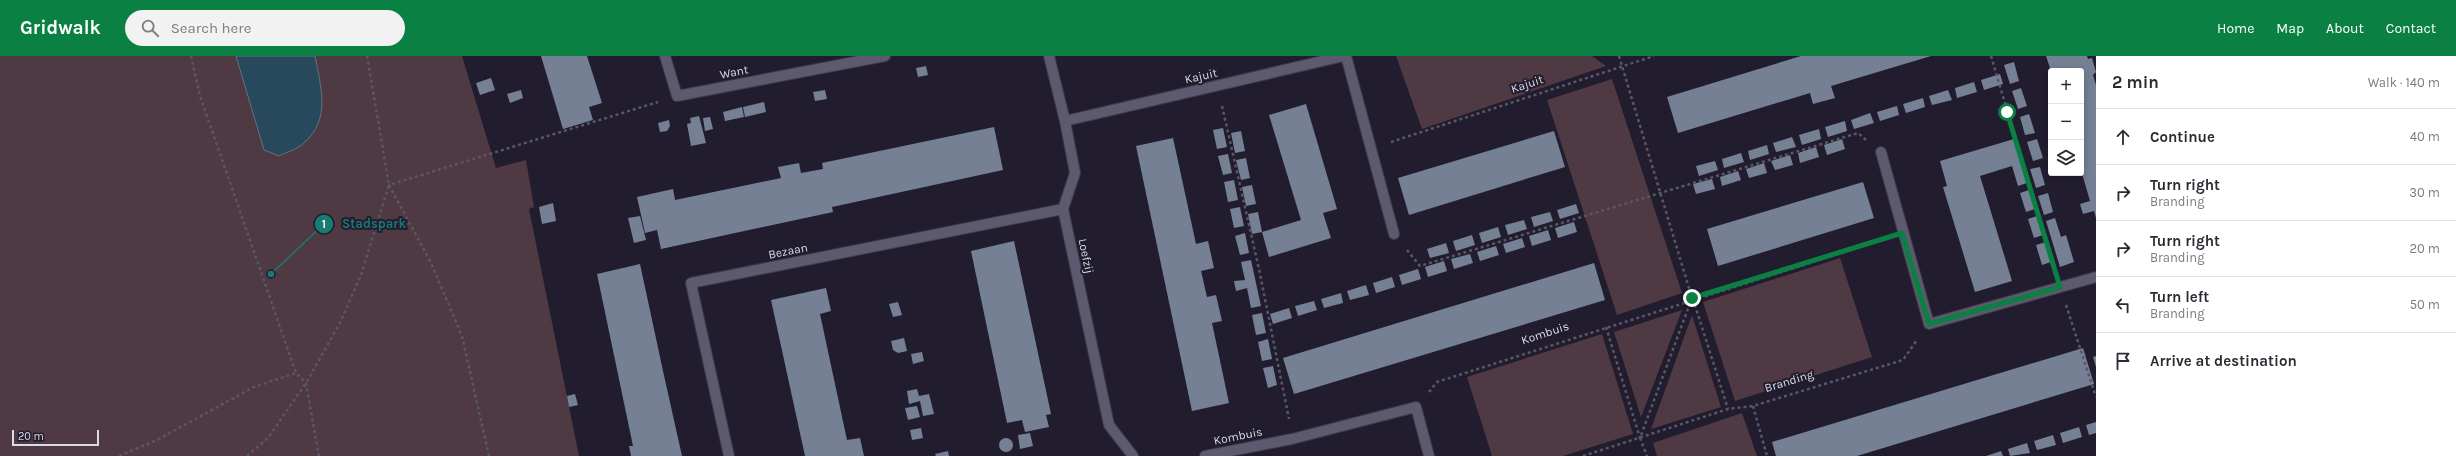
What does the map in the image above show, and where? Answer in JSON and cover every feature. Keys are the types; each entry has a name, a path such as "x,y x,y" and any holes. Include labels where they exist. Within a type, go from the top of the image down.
{"street":[{"path":"665,56 677,96"},
{"name":"Want","path":"677,96 885,56"},
{"name":"Loefzij","path":"1049,56 1065,121 1074,173 1063,209 1109,425 1133,456"},
{"name":"Kajuit","path":"1065,121 1345,56 1394,234"},
{"path":"1881,152 1902,233 1929,324 2096,277"},
{"name":"Bezaan","path":"729,456 691,283 1063,209"},
{"path":"1416,407 1429,456"},
{"name":"Kombuis","path":"1205,456 1292,439 1416,407"}],"path":[{"path":"191,56 200,96 296,373 306,383 319,456"},
{"path":"367,56 389,185 431,263 462,336 489,456"},
{"path":"1619,56 1692,298 1728,409"},
{"name":"Kajuit","path":"1371,149 1654,56"},
{"path":"1991,56 2060,287 2096,397"},
{"path":"1217,86 1259,269 1292,439"},
{"path":"389,185 677,96"},
{"path":"1394,234 1420,266 1858,133 1881,152"},
{"path":"247,456 268,438 306,383 340,324 361,275 389,185"},
{"path":"1692,298 1902,233"},
{"path":"1640,438 1692,298"},
{"name":"Kombuis","path":"1416,407 1437,382 1692,298"},
{"name":"Branding","path":"1640,438 1728,409 1753,406 1903,360 1929,324"},
{"path":"1606,327 1640,438 1647,456"},
{"path":"119,456 157,440 254,388 296,373"},
{"path":"1753,406 1767,456"},
{"path":"1583,456 1640,438"}],"shaded area":[{"path":"0,56 462,56 496,168 526,160 534,207 529,209 579,456 0,456"},
{"path":"1396,56 1592,56 1606,66 1422,129"},
{"path":"1612,79 1682,293 1617,315 1547,100"},
{"path":"1840,258 1872,357 1735,401 1703,302"},
{"path":"1682,310 1641,417 1614,332"},
{"path":"1692,315 1721,407 1651,429"},
{"path":"1602,334 1633,434 1563,456 1492,456 1467,377"},
{"path":"1742,413 1757,456 1657,456 1653,443"}],"water":[{"path":"236,56 315,56 320,80 322,102 321,113 318,124 312,134 302,145 279,156 264,150"}],"building":[{"path":"541,56 587,56 602,103 589,107 593,120 563,129"},
{"path":"1801,56 1931,56 1831,86 1835,98 1813,104 1810,93 1678,133 1667,97"},
{"path":"2046,56 2087,56 2088,59 2092,58 2096,72 2093,75 2096,85 2096,218 2094,211 2083,214 2080,204 2090,201 2083,176 2084,176 2084,68 2050,68"},
{"path":"2014,62 2019,81 2010,84 2004,65"},
{"path":"926,66 928,75 918,77 916,68"},
{"path":"2000,74 2003,84 1984,90 1981,80"},
{"path":"491,78 495,90 480,95 476,83"},
{"path":"1974,82 1977,92 1957,98 1955,88"},
{"path":"2021,88 2027,106 2018,109 2012,91"},
{"path":"521,90 523,98 510,103 507,94"},
{"path":"825,90 827,99 815,101 813,92"},
{"path":"1948,90 1952,100 1932,105 1929,96"},
{"path":"1923,98 1925,107 1906,113 1903,104"},
{"path":"764,102 766,112 745,117 743,107"},
{"path":"1306,104 1337,209 1323,213 1331,238 1269,257 1262,232 1301,220 1269,115"},
{"path":"1897,106 1899,115 1880,121 1877,112"},
{"path":"742,107 744,117 725,121 723,112"},
{"path":"1870,113 1874,123 1854,129 1851,120"},
{"path":"2029,114 2035,133 2025,135 2020,117"},
{"path":"699,116 706,143 691,146 687,124 691,123 690,118"},
{"path":"710,117 713,129 705,131 703,118"},
{"path":"669,120 670,126 667,131 660,132 658,123"},
{"path":"1845,121 1847,131 1828,137 1825,127"},
{"path":"994,127 1003,170 832,207 833,212 661,249 657,230 645,233 637,197 673,189 675,200 781,178 778,167 799,163 801,173 823,169 822,163"},
{"path":"1223,128 1227,147 1217,149 1213,130"},
{"path":"1819,129 1821,139 1802,145 1799,135"},
{"path":"1241,131 1245,151 1235,153 1231,133"},
{"path":"1554,131 1565,167 1409,215 1398,178"},
{"path":"1792,137 1796,147 1776,152 1773,143"},
{"path":"1173,138 1196,244 1208,241 1214,268 1201,271 1207,297 1216,295 1222,321 1212,323 1229,403 1192,411 1136,146"},
{"path":"1842,139 1845,149 1827,155 1824,145"},
{"path":"2014,139 2027,183 2018,186 2012,166 1980,176 2012,281 1975,292 1943,187 1947,186 1940,161"},
{"path":"2037,139 2043,158 2033,161 2027,142"},
{"path":"1767,145 1769,154 1750,160 1748,151"},
{"path":"1816,147 1819,157 1800,163 1798,153"},
{"path":"1741,153 1744,162 1724,168 1722,159"},
{"path":"1228,154 1232,173 1223,175 1218,156"},
{"path":"1790,155 1793,165 1775,170 1771,161"},
{"path":"1246,158 1250,178 1241,180 1236,160"},
{"path":"1715,161 1718,170 1699,176 1696,166"},
{"path":"1764,163 1767,173 1749,178 1746,169"},
{"path":"2040,167 2045,185 2036,188 2030,169"},
{"path":"1738,171 1741,180 1722,186 1720,177"},
{"path":"1712,179 1715,189 1696,194 1693,184"},
{"path":"1234,180 1238,200 1228,202 1224,182"},
{"path":"1863,182 1874,218 1718,266 1707,229"},
{"path":"1252,185 1256,204 1246,206 1242,187"},
{"path":"2029,190 2035,209 2026,212 2020,193"},
{"path":"2048,193 2053,212 2044,215 2038,196"},
{"path":"553,203 556,221 542,224 539,207"},
{"path":"1576,204 1579,213 1560,219 1557,210"},
{"path":"1240,207 1244,226 1234,228 1230,209"},
{"path":"1258,212 1262,232 1252,234 1248,214"},
{"path":"1550,212 1553,221 1534,227 1531,217"},
{"path":"640,216 646,240 634,243 628,218"},
{"path":"2037,216 2043,235 2034,238 2028,219"},
{"path":"2055,218 2061,237 2066,235 2074,262 2060,267 2046,221"},
{"path":"1524,220 1527,229 1508,235 1505,225"},
{"path":"1574,222 1577,232 1558,238 1555,228"},
{"path":"1498,227 1501,237 1482,243 1479,233"},
{"path":"1548,230 1551,240 1532,246 1529,236"},
{"path":"1245,233 1249,253 1240,255 1235,236"},
{"path":"1472,235 1475,245 1456,251 1453,241"},
{"path":"1522,238 1525,247 1506,253 1503,244"},
{"path":"1014,241 1051,414 1046,415 1049,427 1025,432 1022,420 1007,423 971,251"},
{"path":"2046,242 2051,262 2042,265 2036,245"},
{"path":"1446,243 1449,253 1430,258 1427,249"},
{"path":"1496,246 1499,255 1480,261 1477,252"},
{"path":"1470,254 1473,263 1454,269 1451,259"},
{"path":"1251,260 1261,306 1251,308 1247,288 1236,291 1234,281 1245,280 1241,262"},
{"path":"1444,261 1447,271 1428,277 1425,267"},
{"path":"1594,263 1605,300 1294,394 1283,358"},
{"path":"640,264 682,456 631,456 629,446 633,446 597,274"},
{"path":"1418,269 1421,279 1402,285 1399,275"},
{"path":"1392,277 1395,287 1376,293 1373,283"},
{"path":"1366,285 1369,295 1350,300 1347,291"},
{"path":"826,288 831,311 820,314 847,440 860,438 864,456 805,456 771,300"},
{"path":"1341,293 1343,303 1324,308 1321,299"},
{"path":"1314,301 1317,310 1298,316 1295,306"},
{"path":"898,302 902,315 893,317 889,304"},
{"path":"1289,308 1292,318 1273,324 1270,314"},
{"path":"1262,313 1266,333 1256,335 1252,315"},
{"path":"904,338 907,351 898,353 893,350 891,341"},
{"path":"1268,339 1272,359 1262,361 1258,342"},
{"path":"2083,348 2094,384 1857,456 1776,456 1772,442"},
{"path":"922,352 924,361 913,364 911,354"},
{"path":"2096,356 2096,367 2093,357"},
{"path":"1273,366 1277,385 1268,388 1263,368"},
{"path":"917,389 919,396 929,394 934,414 923,416 920,401 909,404 907,391"},
{"path":"575,394 578,405 569,407 567,396"},
{"path":"917,406 920,417 908,420 905,408"},
{"path":"2096,422 2096,433 2089,435 2086,425"},
{"path":"2079,427 2082,437 2063,443 2060,433"},
{"path":"921,428 923,438 912,440 910,430"},
{"path":"1030,433 1033,446 1020,449 1018,435"},
{"path":"2053,435 2056,445 2037,450 2034,441"},
{"path":"1003,438 1009,438 1013,442 1013,448 1009,452 1003,452 999,448 999,442"},
{"path":"2027,443 2030,453 2010,456 2008,449"},
{"path":"948,451 949,456 936,456 935,454"},
{"path":"2001,451 2003,456 1986,456"}],"place":[{"name":"Stadspark","path":"271,274"}],"route":[{"path":"1692,298 1902,233 1929,324 2060,287 2007,112"}]}
